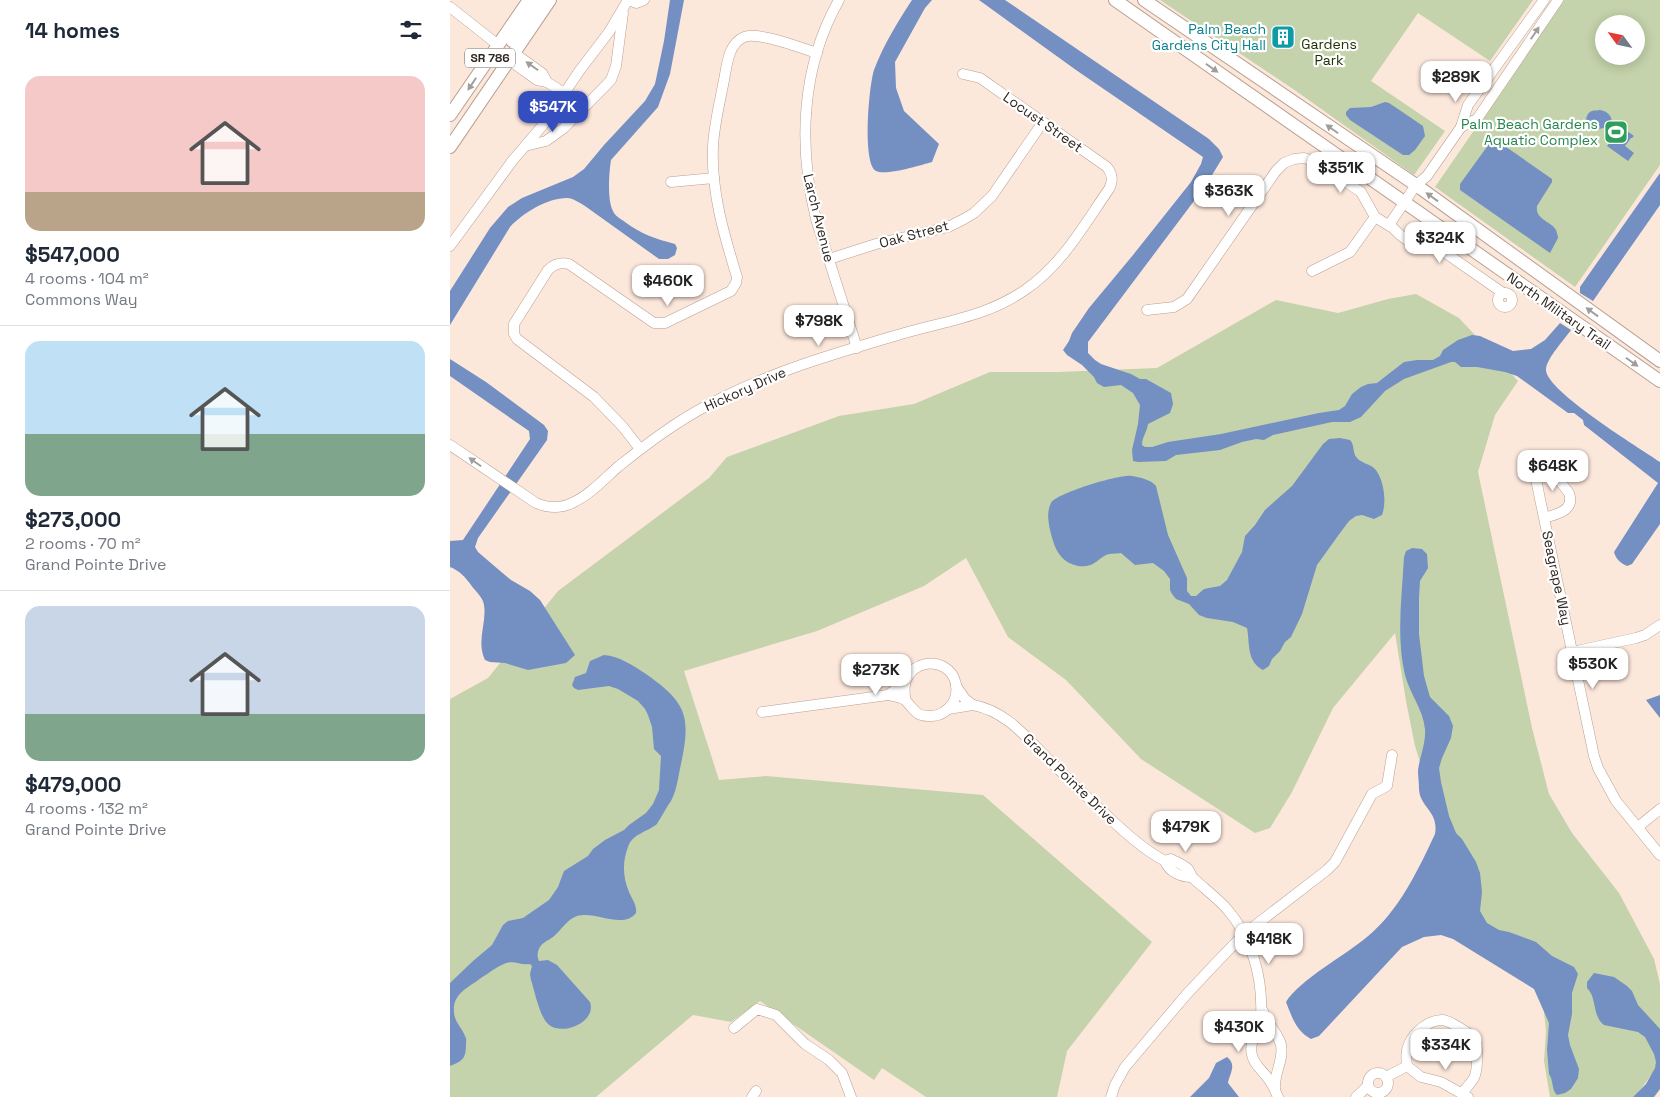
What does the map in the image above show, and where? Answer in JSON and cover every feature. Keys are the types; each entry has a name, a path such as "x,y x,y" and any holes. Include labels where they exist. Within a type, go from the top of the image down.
{"main road":[{"name":"SR 786","path":"450,115 529,0"},
{"path":"511,57 509,51 513,39 540,0"},
{"name":"SR 786","path":"452,144 550,0"},
{"name":"North Military Trail","path":"1115,0 1660,381"},
{"name":"North Military Trail","path":"1144,0 1416,186 1660,361"},
{"path":"452,144 468,111 498,65 501,56 498,46"}],"street":[{"path":"626,2 636,3 644,0"},
{"name":"Larch Avenue","path":"839,0 817,53 807,97 805,118 806,161 811,198 857,348"},
{"path":"1389,225 1416,186 1427,176 1461,127 1468,105 1544,0"},
{"path":"1461,127 1477,119 1558,0"},
{"path":"450,246 513,160 543,126 580,70 609,32 626,2"},
{"path":"525,146 546,141 564,128 611,80 616,66 626,2"},
{"path":"450,7 498,46"},
{"path":"640,449 619,422 594,397 517,339 514,334 514,324 548,270 559,263 569,264 654,323 665,323 731,291 737,277 724,235 714,178 713,160 714,134 729,55 733,46 742,38 756,35 817,53"},
{"path":"511,57 537,80 547,82 564,94"},
{"name":"Locust Street","path":"962,74 980,78 1107,167 1112,182"},
{"name":"Oak Street","path":"829,259 883,242 948,226 970,216 992,196 1043,122"},
{"path":"1147,310 1174,307 1187,299 1280,167 1294,159 1304,158 1314,161 1360,192 1375,217 1408,240 1428,242 1437,247 1503,293"},
{"path":"671,182 714,178"},
{"name":"Hickory Drive","path":"450,445 514,490 540,505 550,507 566,506 582,497 640,449 683,419 734,392 786,370 902,333 992,309 1026,290 1059,260 1112,182"},
{"path":"1312,271 1350,252 1375,217"},
{"name":"Seagrape Way","path":"1544,518 1565,511 1570,504 1571,498 1545,462 1538,459 1533,464 1544,518 1572,652 1598,768 1610,792 1660,855"},
{"path":"1572,652 1636,638 1645,635 1660,625"},
{"name":"Grand Pointe Drive","path":"888,695 904,683 910,672 915,668 932,663 939,665 952,675 956,686 965,699 973,705 989,709 1009,720 1093,804 1132,839 1164,861 1167,867 1184,877 1192,878 1214,895 1228,910 1244,934 1254,958 1261,1005"},
{"path":"904,683 906,701"},
{"path":"948,709 955,699 956,686"},
{"name":"Grand Pointe Drive","path":"762,712 888,695 906,701 915,712 921,715 935,716 948,709 973,705"},
{"path":"1111,1097 1119,1076 1147,1040 1186,995 1244,934 1335,862 1372,794 1387,786 1392,755"},
{"path":"1638,827 1660,809"},
{"path":"1261,1005 1261,1018 1252,1041 1252,1055 1255,1062 1268,1077 1276,1093"},
{"path":"1261,1005 1264,1017 1278,1036 1281,1045 1281,1059 1275,1079 1276,1093"},
{"path":"734,1028 757,1009 776,1015 805,1044 830,1060 842,1073 850,1097"},
{"path":"1438,1020 1448,1021 1471,1034 1477,1043 1477,1071 1465,1095 1441,1082 1421,1077 1407,1066 1407,1050 1413,1038 1426,1024 1438,1020"},
{"path":"1386,1077 1407,1066"},
{"path":"1374,1073 1380,1073 1386,1077 1388,1086 1381,1092 1372,1091 1368,1086 1368,1078 1374,1073"},
{"path":"1356,1097 1368,1086"}],"green space":[{"name":"Gardens Park","path":"1160,0 1533,0 1490,61 1418,13 1371,81 1445,131 1414,175 1296,91"},
{"path":"1564,0 1660,0 1660,165 1575,287 1435,187"},
{"path":"1416,294 1459,318 1518,381 1495,415 1478,472 1532,728 1549,794 1572,833 1619,893 1654,959 1660,984 1660,1063 1635,1097 1550,1097 1544,1061 1546,1031 1540,973 1466,907 1415,746 1395,633 1333,708 1292,792 1270,828 1255,833 1141,759 1066,680 1008,637 966,558 924,586 817,631 684,671 719,780 766,776 983,795 1152,942 1067,1051 1057,1097 926,1097 882,1068 874,1080 760,1001 731,1022 693,1015 596,1097 450,1097 450,699 488,678 558,591 709,478 727,457 839,416 914,404 990,372 1058,372 1157,368 1276,300 1338,313 1388,299"}],"water":[{"path":"670,0 684,0 670,74 658,107 611,160 609,186 611,206 615,214 643,233 675,244 677,248 675,255 668,259 659,259 585,206 572,199 559,199 544,203 528,212 510,227 450,325 450,291 490,228 508,207 522,198 573,177 584,169 645,101 655,84"},
{"path":"912,0 932,0 925,8 895,62 896,88 904,111 939,144 932,162 904,170 881,172 876,171 872,165 869,154 868,123 872,78 886,42"},
{"path":"979,0 1005,0 1209,139 1219,149 1223,157 1206,185 1088,342 1088,353 1101,364 1140,379 1146,379 1171,393 1173,404 1170,413 1148,424 1142,445 1152,447 1168,442 1221,434 1339,410 1345,406 1352,394 1361,387 1377,383 1404,362 1433,360 1440,356 1443,350 1458,340 1472,335 1480,336 1513,351 1531,349 1545,340 1560,323 1571,330 1547,365 1546,369 1550,378 1576,404 1660,462 1660,524 1632,564 1627,566 1622,564 1614,552 1658,483 1584,425 1583,420 1574,413 1568,413 1517,376 1505,372 1477,367 1461,367 1455,362 1451,362 1404,379 1385,391 1361,417 1350,422 1332,422 1273,435 1264,440 1256,439 1242,442 1220,450 1176,455 1166,461 1133,461 1132,450 1140,405 1133,393 1121,385 1104,387 1097,383 1094,377 1082,365 1063,350 1089,308 1191,182 1203,157 1076,70"},
{"path":"1385,102 1423,126 1425,136 1409,155 1403,155 1350,120 1346,115 1350,108 1371,107"},
{"path":"1604,111 1610,116 1611,122 1605,127 1594,130 1588,129 1586,117 1590,112"},
{"path":"1620,126 1634,136 1625,146 1634,153 1628,161 1607,146"},
{"path":"1494,141 1499,142 1552,179 1537,206 1538,214 1556,230 1558,238 1550,253 1460,190 1460,184 1489,144"},
{"path":"1660,173 1660,205 1593,301 1580,293 1580,287"},
{"path":"450,359 486,382 544,425 548,431 547,440 478,538 475,547 478,552 511,580 530,591 540,600 575,655 566,663 528,670 505,663 490,662 485,660 482,653 481,646 485,612 483,602 464,577 457,570 450,567 450,541 463,540 530,439 529,431 450,376"},
{"path":"1340,438 1350,440 1357,458 1377,472 1384,490 1384,510 1382,515 1374,519 1362,515 1356,516 1349,521 1317,565 1302,614 1291,637 1272,659 1269,666 1263,670 1251,657 1247,628 1233,622 1199,615 1189,604 1176,599 1170,590 1170,579 1164,571 1153,563 1135,565 1121,553 1106,555 1091,565 1078,566 1065,560 1055,546 1048,517 1049,507 1056,499 1089,485 1115,478 1132,476 1145,479 1156,486 1168,535 1187,578 1187,591 1191,596 1196,596 1204,589 1220,586 1227,580 1242,552 1245,536 1265,510 1292,486 1323,444 1329,439"},
{"path":"1412,548 1422,549 1427,554 1428,568 1420,581 1419,598 1419,634 1424,676 1430,697 1449,716 1453,726 1451,738 1439,768 1441,782 1449,816 1456,833 1462,839 1476,862 1480,873 1482,892 1480,911 1487,923 1499,930 1536,942 1552,956 1574,967 1578,974 1572,993 1572,1014 1568,1035 1579,1069 1578,1078 1571,1089 1565,1093 1557,1095 1549,1074 1547,1050 1549,1023 1534,989 1453,939 1441,935 1424,937 1402,947 1319,1036 1311,1039 1302,1032 1295,1023 1286,1002 1301,985 1367,937 1389,915 1407,889 1435,834 1436,826 1434,820 1422,801 1419,789 1418,770 1425,739 1424,722 1410,689 1402,661 1400,616 1404,557 1406,551"},
{"path":"604,655 626,662 660,684 678,703 683,712 685,722 684,748 673,797 657,824 633,839 626,853 624,876 635,905 636,913 625,920 590,915 574,917 539,949 539,961 548,960 557,965 590,1002 591,1009 583,1021 569,1028 561,1029 554,1028 548,1024 540,1009 531,980 532,966 530,964 514,962 501,965 458,996 454,1006 454,1015 466,1038 466,1049 463,1058 450,1066 450,983 492,945 503,925 508,921 523,918 549,900 558,887 564,871 588,856 593,849 605,840 624,830 646,813 653,804 659,790 661,756 654,749 652,727 645,709 638,701 609,686 578,690 572,685 575,677 586,673 590,661"},
{"path":"1660,695 1660,718 1646,700"},
{"path":"1594,973 1614,977 1627,986 1632,991 1638,1005 1660,1029 1660,1089 1654,1097 1633,1097 1646,1084 1655,1068 1654,1054 1645,1037 1638,1032 1604,1025 1600,1021 1592,996 1587,988 1587,982"},
{"path":"1227,1057 1232,1063 1228,1083 1239,1097 1190,1097 1209,1078 1216,1063"}],"place":[{"name":"Palm Beach Gardens City Hall","path":"1283,37"},
{"name":"Palm Beach Gardens Aquatic Complex","path":"1616,132"}]}
